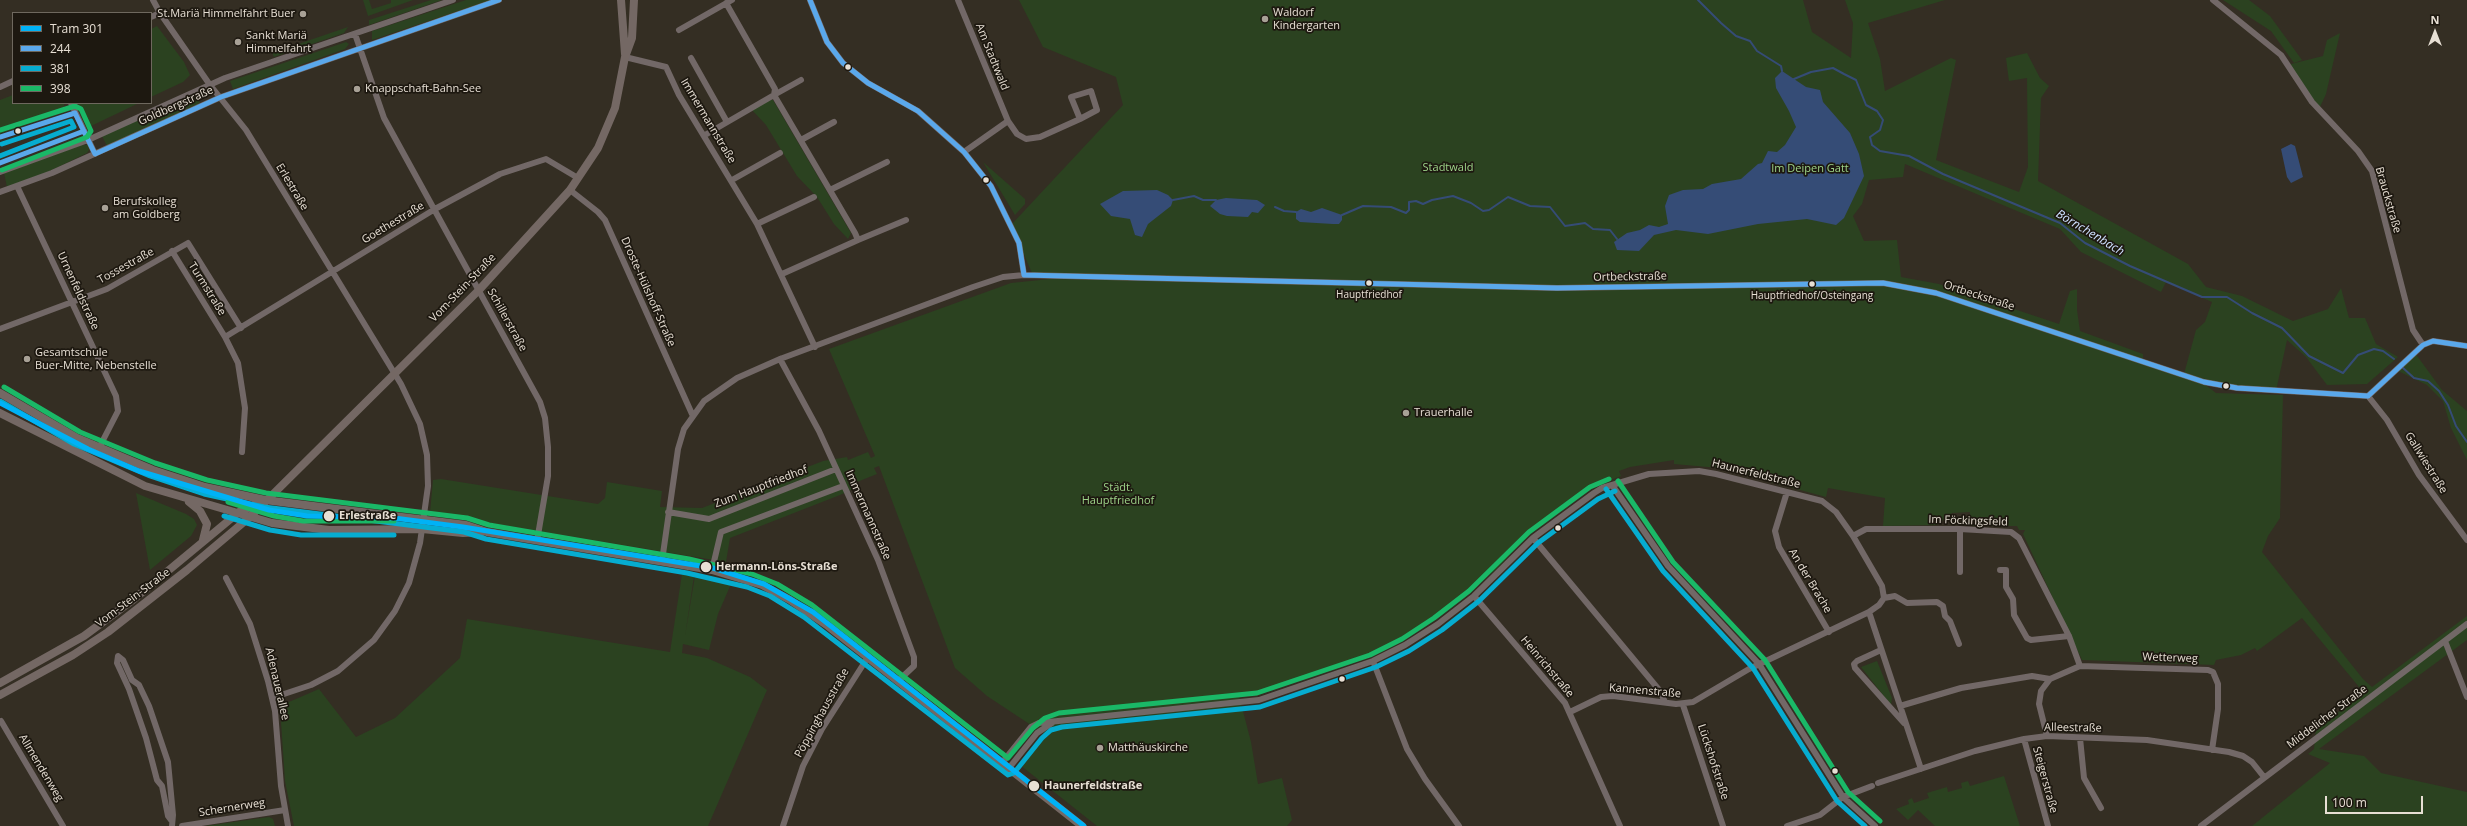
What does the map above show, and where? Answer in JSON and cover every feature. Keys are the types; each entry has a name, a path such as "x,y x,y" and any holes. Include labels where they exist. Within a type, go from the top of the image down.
{"main road":[{"name":"Vom-Stein-Straße","path":"621,0 625,57"},
{"name":"Vom-Stein-Straße","path":"0,695 73,655 108,632 187,570 251,516 265,500 317,451 479,290 570,190 598,148 615,108 625,57 632,38 635,10 634,0"},
{"path":"635,10 639,0"},
{"path":"0,393 77,438 99,448 181,479 265,500 466,525 487,532 712,570 749,580 784,597 808,611 1082,826"},
{"path":"0,413 145,486 187,500 239,512 272,523 302,528 422,529 463,533 487,532"},
{"path":"187,500 200,511 207,524 207,532 202,543"},
{"name":"Vom-Stein-Straße","path":"0,683 84,636 134,599 239,512 265,500"}],"street":[{"name":"Erlestraße","path":"153,0 160,13 210,85 246,130 394,373 414,408 425,439 428,472 424,519 409,584 402,599 381,631 362,651 338,671 297,691 272,698"},
{"name":"Goldbergstraße","path":"0,172 88,140 227,78 453,0"},
{"name":"Goldbergstraße","path":"0,192 95,154 221,97 499,0"},
{"path":"679,30 732,0"},
{"path":"810,0 827,42 843,63 868,83 918,111 964,152 990,186 1019,243 1024,275"},
{"name":"Am Stadtwald","path":"958,0 1008,121 1017,134 1026,139 1040,137 1080,119 1097,110 1091,91 1071,97 1080,119"},
{"name":"Brauckstraße","path":"2214,0 2281,55 2312,102 2358,151 2372,171 2413,330 2423,345"},
{"path":"726,3 774,88 774,95 802,140 858,240"},
{"path":"152,17 160,13"},
{"name":"Schillerstraße","path":"355,34 384,118 527,374 545,418 548,448 548,476 537,541"},
{"name":"Immermannstraße","path":"625,57 666,67 679,95 705,135 757,224 782,274 815,347"},
{"path":"691,58 727,122"},
{"path":"705,135 801,80"},
{"path":"0,87 12,81"},
{"path":"70,104 95,154"},
{"path":"964,152 1008,121"},
{"path":"802,140 834,122"},
{"name":"Immermannstraße","path":"732,180 780,154"},
{"name":"Goethestraße","path":"225,337 435,209 500,174 542,159 552,160 578,178"},
{"path":"830,190 887,162"},
{"name":"Urnenfeldstraße","path":"18,186 118,402 118,411 99,448"},
{"name":"Droste-Hülshoff-Straße","path":"570,190 598,212 605,220 692,414"},
{"path":"757,224 814,197"},
{"path":"782,274 906,220"},
{"name":"Turmstraße","path":"241,328 188,243 172,251 225,337 238,363 245,420 242,452"},
{"name":"Tossestraße","path":"0,329 107,289 172,251"},
{"name":"Ortbeckstraße","path":"815,347 974,287 1004,277 1024,275 1557,288 1883,283 1936,293 2204,382 2237,388 2368,396"},
{"path":"2368,396 2423,345 2433,341 2467,346"},
{"path":"662,561 678,449 684,429 692,414 717,391 737,378 780,359 815,347"},
{"name":"Immermannstraße","path":"780,359 819,431 878,560 914,657 914,666 898,681"},
{"name":"Gallwiestraße","path":"2368,396 2387,420 2419,475 2467,540"},
{"name":"Zum Hauptfriedhof","path":"668,512 708,519 836,469"},
{"name":"Haunerfeldstraße","path":"1002,763 1031,727 1039,722 1252,701 1373,660 1405,645 1438,624 1474,596 1533,538 1598,491 1612,485 1649,474 1699,471 1822,501 1836,512 1853,536 1882,586 1884,598"},
{"path":"1612,485 1668,566 1759,664 1843,797 1875,826"},
{"path":"712,570 721,532 843,486"},
{"name":"An der Brache","path":"1787,492 1775,531 1779,547 1829,632"},
{"name":"Im Föckingsfeld","path":"1853,536 1866,529 1960,529 2011,532 2019,538 2070,636 2080,666"},
{"path":"1960,529 1960,572"},
{"path":"1533,538 1660,691 1665,702"},
{"path":"2000,570 2006,570 2006,587 2013,598 2014,615 2027,638 2032,640 2070,636"},
{"name":"Adenauerallee","path":"226,578 250,624 264,663 272,698 288,826"},
{"name":"Heinrichstraße","path":"1474,596 1570,712 1620,826"},
{"path":"1759,664 1869,612 1879,605 1884,598 1894,596 1907,603 1937,602 1943,606 1945,616 1950,622 1959,644"},
{"path":"1869,612 1921,769"},
{"name":"Middelicher Straße","path":"2200,826 2467,624"},
{"path":"2445,641 2467,697"},
{"path":"1881,650 1857,661 1854,664 1855,668 1906,725"},
{"path":"118,656 123,660 132,680 140,685 168,762 173,815 172,823 168,816 162,786 157,780 146,738 129,689 117,663 118,656"},
{"name":"Pöppinghausstraße","path":"783,826 804,766 822,729 868,657"},
{"path":"1373,660 1407,749 1459,826"},
{"name":"Kannenstraße","path":"1570,712 1601,697 1613,696 1683,705 1693,702 1759,664"},
{"name":"Wetterweg","path":"2050,679 2080,666 2208,670 2213,672 2218,684 2218,709 2212,750"},
{"path":"1900,706 1961,688 2032,676 2050,679 2041,691 2038,704 2048,736"},
{"path":"129,689 140,685"},
{"name":"Lückshofstraße","path":"1683,705 1723,826"},
{"name":"Haunerfeldstraße","path":"1010,768 1037,733 1048,724 1061,720"},
{"name":"Allmendenweg","path":"1,721 63,826"},
{"path":"146,738 158,734"},
{"name":"Alleestraße","path":"1878,784 1975,751 2024,739 2048,736 2147,740 2212,750 2243,756 2252,762 2264,777"},
{"path":"2080,738 2084,778 2101,808"},
{"name":"Steigerstraße","path":"2024,739 2048,826"},
{"path":"162,786 170,784"},
{"path":"1787,826 1796,825 1820,815 1843,797 1872,786"},
{"name":"Schernerweg","path":"182,826 285,810"}],"green space":[{"path":"363,0 369,0 372,9 391,3 391,0 413,0 368,16"},
{"path":"431,0 442,0 369,25 369,20"},
{"path":"466,0 491,0 372,40 372,31"},
{"path":"1019,0 1803,0 1812,32 1851,58 1853,23 1845,0 1945,0 1868,23 1880,59 1885,91 1951,58 1956,60 1936,160 2019,192 2028,167 2027,78 2009,81 2006,58 2027,53 2040,78 2049,86 2041,98 2038,181 2188,264 2206,287 2242,296 2293,321 2328,309 2341,288 2349,318 2365,318 2376,344 2398,357 2367,384 2327,385 2306,357 2287,340 2276,391 2237,388 2184,374 2196,330 2205,322 2212,302 2166,282 2161,292 2081,252 2060,229 1905,164 1903,177 1869,180 1862,204 1853,216 1864,241 1897,240 1901,277 1939,284 2059,324 2070,291 2077,289 2077,310 2080,331 2143,354 2143,359 2203,383 2216,393 2283,395 2280,518 2268,536 2262,552 2363,679 2372,687 2467,616 2467,640 2319,749 2364,756 2381,773 2467,792 2467,826 2252,826 2330,763 2308,754 2314,749 2316,729 2364,693 2302,618 2257,651 2255,648 2241,655 2216,660 2214,665 2082,660 2023,534 2025,530 2019,530 2017,526 1970,526 1970,512 1952,513 1937,525 1883,526 1885,498 1828,488 1826,497 1719,468 1674,464 1674,460 1630,467 1619,471 1621,476 1595,486 1529,533 1498,568 1435,619 1394,643 1351,661 1254,694 1239,696 1251,742 1258,784 1282,778 1292,820 1287,826 1097,826 1020,765 1046,735 987,696 955,668 879,466 874,468 877,474 857,482 858,485 855,488 730,538 726,562 430,513 433,480 441,479 598,504 605,498 607,482 662,491 660,507 702,508 823,461 847,457 848,460 868,452 871,458 875,456 829,349 1011,283 1050,279 1559,286 1032,273 1011,225 1123,105 1116,77 1043,47"},
{"path":"2223,0 2249,0 2270,16 2302,60 2294,63 2271,31"},
{"path":"157,26 184,62 190,75 183,82 152,97 152,28"},
{"path":"348,27 344,33 274,57 272,53"},
{"path":"2340,33 2326,94 2319,109 2287,65 2323,56 2327,40"},
{"path":"346,42 349,44 345,49 233,89 230,81"},
{"path":"195,94 200,103 107,146 102,136"},
{"path":"12,95 12,104 64,104 64,111 0,134 0,100"},
{"path":"770,100 773,100 851,233 848,239 834,224 817,197 797,176 766,125 752,110"},
{"path":"79,104 137,104 91,126"},
{"path":"81,145 88,145 89,150 87,153 48,172 7,187 4,173"},
{"path":"983,162 1025,199 1025,204 1015,215"},
{"path":"2415,353 2442,390 2467,411 2467,460 2451,428 2443,401 2427,385 2396,370"},
{"path":"136,493 186,514 194,519 197,525 191,536 150,570"},
{"path":"682,574 694,576 685,636 695,576 731,584 718,614 709,650 683,644 682,653 707,658 750,677 767,690 708,826 294,826 285,781 280,707 282,705 319,689 356,737 395,718 460,658 467,619 670,652"},
{"path":"1877,661 1892,698 1891,705 1861,667"},
{"path":"2004,776 2020,826 1935,826 1918,810 1908,820 1896,809 1909,804 1908,800 1912,798 1914,803 1929,798 1927,793 1947,787 1948,792 1962,788 1961,783 1968,781 1970,786"},
{"path":"269,817 273,819 275,826 205,826"}],"water":[{"path":"1782,71 1806,87 1820,90 1823,102 1850,133 1859,154 1864,176 1844,218 1836,225 1807,219 1758,224 1708,234 1676,230 1654,235 1639,251 1617,250 1614,242 1627,233 1640,230 1649,225 1659,227 1668,224 1665,206 1669,195 1683,190 1703,189 1712,184 1741,179 1758,164 1762,163 1768,151 1777,152 1785,145 1796,127 1776,88 1775,78"},
{"path":"2291,144 2295,146 2303,177 2291,183 2287,177 2281,149"},
{"path":"1157,190 1168,195 1173,200 1171,206 1148,224 1142,237 1135,235 1130,219 1111,216 1100,204 1123,191"},
{"path":"1226,198 1257,200 1265,205 1258,213 1252,212 1248,217 1227,216 1220,214 1210,206 1216,200"},
{"path":"1322,208 1342,215 1342,220 1339,224 1300,222 1296,219 1296,212 1301,209 1311,212"}],"waterway":[{"path":"1698,0 1736,36 1750,41 1757,51 1781,66 1782,71"},
{"name":"Börnchenbach","path":"1794,79 1811,72 1833,68 1856,80 1866,105 1877,111 1883,120 1880,130 1870,137 1872,145 1880,151 1909,156 1943,174 2060,223 2085,243 2130,266 2202,297 2227,297 2252,313 2282,328 2309,356 2343,373 2358,355 2374,349 2383,351 2394,359"},
{"path":"1173,200 1194,196 1203,200 1216,200"},
{"path":"1342,215 1363,206 1391,207 1406,213 1409,210 1409,202 1416,201 1423,204 1432,200 1453,196 1471,203 1483,211 1489,210 1508,197 1530,206 1550,207 1565,226 1585,223 1593,229 1610,230 1617,239"},
{"path":"1275,207 1284,211 1296,212"},
{"path":"2402,367 2414,378 2428,381 2439,391 2448,405 2456,426 2467,442"}],"tram line":[{"name":"301","path":"0,403 88,449 139,471 269,510 307,516 394,518 463,527 713,568 764,584 813,612 1084,826"}],"transit line":[{"name":"244","path":"0,137 75,113 95,154 221,97 499,0"},
{"name":"244","path":"810,0 827,42 843,63 868,83 918,111 964,152 991,186 1019,243 1024,275"},
{"name":"398","path":"0,130 75,106 81,109 91,131 87,137 2,170"},
{"name":"381","path":"0,156 74,127 71,121 2,144"},
{"name":"244","path":"0,163 84,131"},
{"name":"244","path":"1024,275 1557,288 1883,283 1936,293 2204,382 2237,388 2368,396"},
{"name":"244","path":"2368,396 2423,345 2433,341 2467,346"},
{"name":"398","path":"4,387 80,432 155,463 207,480 266,493 467,518 489,525 689,559 752,574 777,584 812,605 1008,758 1033,728 1045,718 1059,713 1257,693 1370,655 1402,639 1434,618 1469,591 1529,532 1590,487 1609,479"},
{"name":"381","path":"0,401 74,444 150,476 204,494 264,507 464,532 486,539 687,573 747,587 770,596 804,617 1008,775 1014,773 1042,738 1051,730 1062,727 1260,707 1376,667 1409,651 1442,630 1479,601 1538,543 1598,499 1615,491"},
{"name":"398","path":"1618,481 1673,562 1765,660 1848,792 1880,821"},
{"name":"381","path":"1606,489 1663,571 1753,668 1837,801 1865,826"},
{"name":"398","path":"228,502 274,516 303,521 394,521"},
{"name":"381","path":"224,516 270,530 301,535 394,535"}],"place":[{"name":"St.Mariä Himmelfahrt Buer","path":"303,14"},
{"name":"Waldorf Kindergarten","path":"1265,19"},
{"name":"Sankt Mariä Himmelfahrt","path":"238,42"},
{"name":"Knappschaft-Bahn-See","path":"357,89"},
{"name":"Berufskolleg am Goldberg","path":"105,208"},
{"name":"Hauptfriedhof","path":"1369,283"},
{"name":"Hauptfriedhof/Osteingang","path":"1812,284"},
{"name":"Gesamtschule Buer-Mitte, Nebenstelle","path":"27,359"},
{"name":"Trauerhalle","path":"1406,413"},
{"name":"Erlestraße","path":"329,516"},
{"name":"Hermann-Löns-Straße","path":"706,567"},
{"name":"Matthäuskirche","path":"1100,748"},
{"name":"Haunerfeldstraße","path":"1034,786"}],"park label":[{"name":"Stadtwald","path":"1448,168"},
{"name":"Im Deipen Gatt","path":"1810,169"},
{"name":"Städt. Hauptfriedhof","path":"1118,494"}]}
